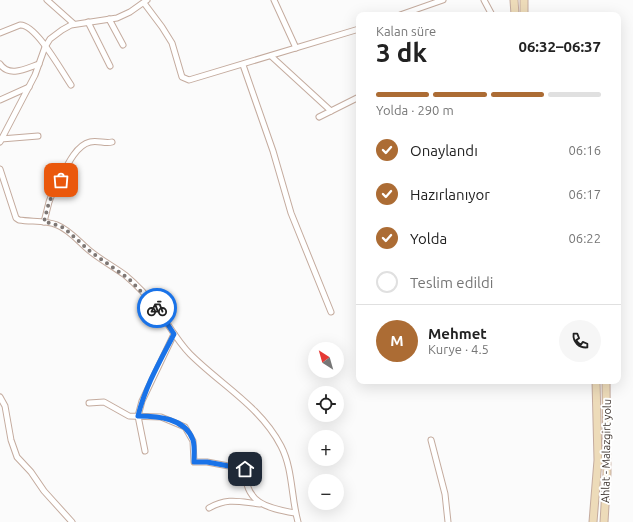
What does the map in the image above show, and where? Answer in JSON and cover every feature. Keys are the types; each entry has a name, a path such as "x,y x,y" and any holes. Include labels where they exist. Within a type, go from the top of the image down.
{"main road":[{"path":"514,0 515,12"},
{"path":"524,0 524,12"},
{"name":"Ahlat - Malazgirt yolu","path":"593,522 598,460 596,384"},
{"name":"Ahlat - Malazgirt yolu","path":"604,522 607,474 606,384"}],"street":[{"path":"47,0 74,24"},
{"path":"274,0 296,48"},
{"path":"409,12 443,0"},
{"path":"484,0 490,12"},
{"path":"0,140 30,87 45,47 56,34 74,24 124,16 146,1 172,43 181,74 185,79 196,79 356,29"},
{"path":"110,19 123,45"},
{"path":"88,22 110,66"},
{"path":"0,33 23,24 33,31 71,85"},
{"path":"271,56 331,111"},
{"path":"0,64 12,72 39,64"},
{"path":"242,65 273,151 291,212 331,312"},
{"path":"0,100 30,87"},
{"path":"319,117 356,98"},
{"path":"0,140 38,136"},
{"path":"44,222 52,194 78,148 88,142 94,141 108,144 112,142"},
{"path":"0,169 16,218 19,220 51,223 64,228 91,252 129,279 158,310 174,334 195,358 247,402 275,436 288,461 295,513 298,522"},
{"path":"145,452 138,416 147,387 174,334"},
{"path":"0,397 5,406 11,440 17,457 31,472 44,491 72,522"},
{"path":"88,402 104,402 129,416 161,417 185,427 193,440 194,462 207,462 245,469 246,487 252,497 261,504"},
{"path":"431,440 442,481 448,522"},
{"path":"209,508 217,503 228,500 261,504 282,511 295,513"}],"way so far":[{"path":"61,180 52,194 44,222 64,228 91,252 125,275 157,308"}],"route":[{"path":"157,308 174,334 147,387 138,416 161,417 169,419 185,427 193,440 194,462 225,464 245,469"}]}
